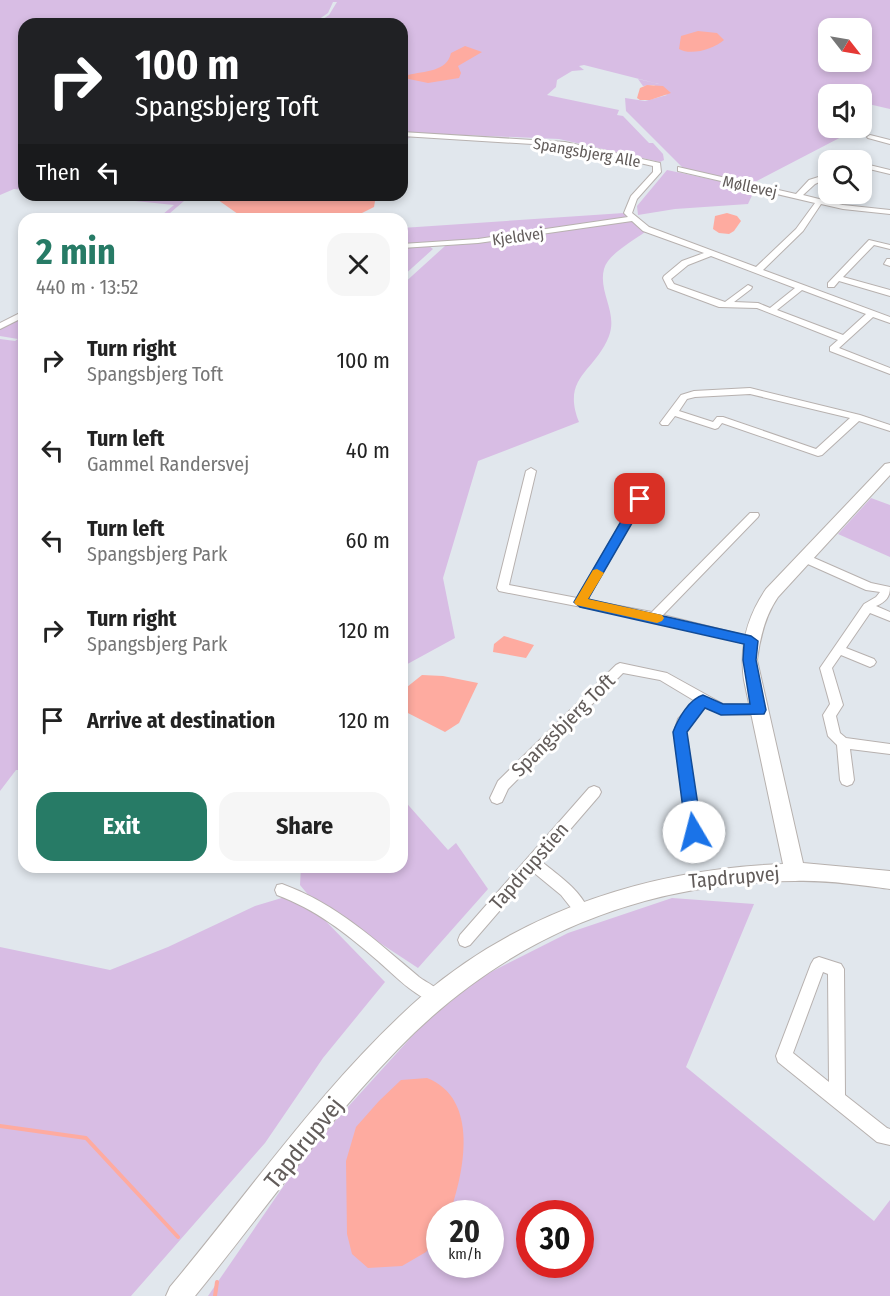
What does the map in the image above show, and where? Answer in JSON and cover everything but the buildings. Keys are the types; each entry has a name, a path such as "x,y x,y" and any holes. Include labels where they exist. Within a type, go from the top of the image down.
{"street":[{"name":"Spangsbjerg Alle","path":"408,134 565,144 657,165 657,172 630,206 628,213 634,218"},
{"path":"872,138 890,142"},
{"path":"872,166 890,172"},
{"name":"Møllevej","path":"681,170 818,202"},
{"path":"797,197 812,182 818,180"},
{"path":"757,271 799,230 818,203"},
{"name":"Møllevej","path":"829,204 890,212"},
{"name":"Kjeldvej","path":"408,246 478,241 634,218"},
{"path":"634,218 646,228 890,320"},
{"path":"831,285 872,242 890,247"},
{"path":"712,253 685,263 667,278 667,282 671,286 711,302 750,304 844,339"},
{"path":"838,278 890,293"},
{"path":"727,304 748,287"},
{"path":"771,311 801,287"},
{"path":"872,314 833,349 890,372"},
{"path":"0,326 18,317"},
{"path":"665,423 684,397 694,394 750,391 857,417 890,428"},
{"path":"673,412 715,426 720,419 818,453 857,417"},
{"path":"795,872 750,670 751,641 762,608 890,467"},
{"path":"531,471 502,588 654,617 751,641"},
{"path":"580,602 649,483"},
{"path":"654,617 754,515"},
{"path":"805,558 870,587 888,591 880,600 868,607 826,668 837,705 829,715 834,736 843,743 890,748"},
{"path":"868,607 890,617"},
{"path":"838,649 870,662"},
{"name":"Spangsbjerg Toft","path":"497,798 503,785 620,668 663,676 721,709 759,710"},
{"path":"689,844 694,832 680,732 683,723 703,700"},
{"path":"843,743 847,780"},
{"name":"Tapdrupstien","path":"465,940 594,792"},
{"path":"532,864 566,890 581,909"},
{"name":"Tapdrupvej","path":"179,1296 310,1133 389,1041 457,980 524,936 581,909 648,888 704,878 795,872 890,880"},
{"path":"282,890 320,907 421,988 436,997"},
{"path":"837,1097 836,969 819,964 784,1056 883,1136 890,1137"}],"shaded area":[{"path":"0,0 890,0 890,109 872,105 872,84 818,84 818,138 839,138 751,184 683,168 626,111 625,98 645,101 667,95 654,85 643,86 638,79 659,84 584,65 579,66 584,70 572,71 557,80 556,87 547,95 619,110 617,115 623,116 649,143 653,143 663,154 664,160 660,162 559,139 416,133 408,139 408,18 325,18 337,2 333,2 328,13 321,18 18,18 18,189 0,195"},
{"path":"698,31 717,33 724,40 702,51 690,52 679,49 681,36"},
{"path":"465,46 482,52 458,66 461,73 459,78 428,83 408,79 408,75 428,71 445,64 451,53"},
{"path":"647,85 663,86 671,93 650,100 640,100 637,98 640,88"},
{"path":"667,170 752,188 754,191 748,204 675,209 638,215 637,206"},
{"path":"135,201 184,201 170,213 164,213 174,205"},
{"path":"220,201 375,201 374,207 362,213 236,213"},
{"path":"727,213 737,216 741,221 729,234 719,233 713,229 715,216"},
{"path":"627,214 625,218 507,236 408,244 408,228"},
{"path":"622,221 631,221 645,232 606,263 603,277 611,327 603,348 577,385 574,395 579,422 478,461 443,578 455,638 408,664 408,280 445,246 501,241"},
{"path":"429,246 433,249 408,272 408,248"},
{"path":"18,320 18,339 0,336 0,329"},
{"path":"0,339 15,341 18,339 18,770 0,791"},
{"path":"871,498 890,505 890,557 838,534"},
{"path":"504,636 534,645 526,658 493,652 494,644"},
{"path":"422,675 443,676 478,683 459,723 445,732 408,713 408,686"},
{"path":"408,805 448,850 456,843 488,889 418,968 310,897 300,885 301,873 408,873"},
{"path":"285,897 314,909 385,982 323,1058 265,1143 131,1296 0,1296 0,947 110,970 168,947 255,906"},
{"path":"672,898 754,904 686,1067 874,1221 890,1200 890,1296 208,1296 307,1152 425,1022 483,976 568,933"},
{"path":"427,1078 444,1088 455,1102 464,1138 460,1178 454,1200 426,1200 426,1252 402,1266 368,1268 352,1254 347,1234 346,1161 356,1127 401,1080"}],"waterway":[{"path":"0,1126 86,1138 178,1237"},
{"path":"215,1296 217,1282"}],"slow traffic":[{"path":"597,573 580,602 657,618"}],"route":[{"path":"640,499 580,602 654,617 751,641 749,660 759,710 721,709 703,700 683,723 680,732 694,832"}]}
